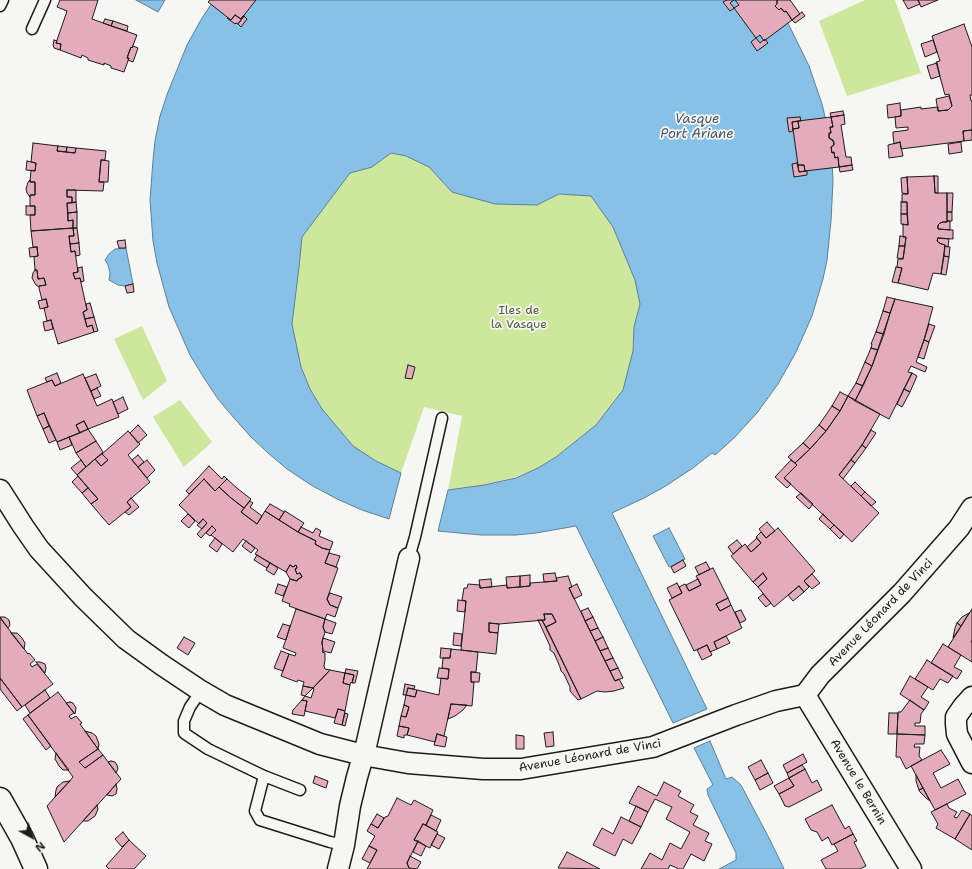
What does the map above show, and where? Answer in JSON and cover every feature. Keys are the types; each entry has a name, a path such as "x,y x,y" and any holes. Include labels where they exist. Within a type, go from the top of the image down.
{"street":[{"name":"Avenue Léonard de Vinci","path":"2,497 39,549 83,597 126,639 162,665 224,705 320,744 363,755 408,763 483,769 521,769 653,747 670,742 736,715 776,701 805,695 820,676 902,593 966,532 972,508"},
{"path":"338,869 344,845 350,806 366,746 409,558"},
{"name":"Avenue le Bernin","path":"805,695 911,869"},
{"path":"972,697 962,707 956,717 957,734 972,763"},
{"path":"0,799 22,838 36,869"}],"lane":[{"path":"0,6 2,0"},
{"path":"32,29 45,0"},
{"path":"409,558 442,418"},
{"path":"201,691 190,707 184,721 184,733 208,749 264,776 300,790"},
{"path":"264,776 255,812 260,820 344,845"}],"green space":[{"path":"865,0 895,0 921,73 847,96 819,21"},
{"name":"Iles de la Vasque","path":"391,153 406,156 429,167 452,192 537,205 559,194 591,196 613,227 635,280 640,304 634,327 633,351 623,390 596,425 556,457 538,468 516,477 484,485 448,490 462,416 424,407 401,473 376,461 353,446 322,409 310,389 301,367 292,324 302,237 350,173 372,167"},
{"path":"142,326 167,381 143,400 114,339"},
{"path":"180,400 212,442 184,467 153,417"}],"water":[{"path":"136,0 165,0 158,12"},
{"name":"Vasque Port Ariane","path":"214,0 771,0 785,17 809,66 822,104 831,142 833,181 827,260 812,316 796,352 778,384 757,413 734,438 715,455 712,453 693,468 664,487 612,513 707,709 673,723 576,526 516,535 481,535 438,531 448,490 484,485 516,478 538,468 556,457 596,425 623,390 633,351 634,327 640,304 635,280 613,227 591,196 559,194 537,205 495,204 452,192 429,167 406,156 391,153 372,167 350,173 302,237 292,324 301,367 310,389 322,409 353,446 376,461 401,473 389,519 362,510 337,499 311,485 287,469 250,436 218,399 190,355 169,307 157,263 153,241 150,200 155,141 160,116 187,45"},
{"path":"126,248 133,284 125,286 118,285 109,280 110,273 105,260 115,249"},
{"path":"669,528 685,559 669,567 653,536"},
{"path":"710,741 726,779 732,777 741,785 784,869 719,869 736,860 736,853 708,795 707,789 713,785 694,748"}],"building":[{"path":"60,0 98,0 92,19 137,35 127,58 129,58 124,72 111,68 111,66 104,63 104,65 88,60 88,58 82,55 81,58 60,50 61,44 56,43 67,11 57,7"},
{"path":"210,0 256,0 241,19 235,15 231,20 208,2"},
{"path":"727,0 734,0 730,3 734,8 730,11 723,2"},
{"path":"735,0 777,0 777,4 775,6 779,10 781,8 784,12 786,11 792,20 764,41 760,35 756,38 734,8 739,5"},
{"path":"777,0 790,0 800,14 792,20 786,11 784,12 781,8 779,10 775,6 777,4"},
{"path":"903,0 918,0 920,4 908,9"},
{"path":"918,0 938,0 921,7"},
{"path":"802,12 805,16 795,23 792,20"},
{"path":"235,15 241,19 244,16 238,24 235,24 227,18 231,20"},
{"path":"244,16 247,19 241,27 238,24"},
{"path":"105,19 113,21 111,26 103,23"},
{"path":"113,21 128,26 127,31 111,26"},
{"path":"964,24 972,47 972,95 970,95 972,101 972,130 963,131 964,141 901,149 900,142 894,144 893,132 908,130 908,127 896,128 895,117 901,116 901,110 921,107 921,109 938,107 938,111 948,110 952,106 949,94 945,95 936,62 940,61 932,36"},
{"path":"756,38 760,43 765,39 768,43 757,51 751,42"},
{"path":"54,40 57,41 56,43 61,44 60,50 54,48"},
{"path":"933,40 937,52 925,57 921,44"},
{"path":"133,46 138,48 133,62 127,58 131,47 132,48"},
{"path":"937,63 940,76 931,79 927,66"},
{"path":"949,96 952,106 948,110 938,111 936,99"},
{"path":"900,103 901,116 888,118 887,105"},
{"path":"843,111 844,115 831,117 830,113"},
{"path":"844,115 845,124 841,125 846,157 851,157 852,165 839,167 838,157 835,158 834,152 832,153 831,147 834,145 834,142 829,138 829,133 831,133 830,127 833,127 831,117"},
{"path":"800,117 801,121 792,122 793,131 789,132 787,118"},
{"path":"831,117 833,127 830,127 831,133 829,133 829,138 833,141 834,145 831,147 832,153 834,152 835,158 838,157 839,167 805,171 804,165 798,165 793,129 799,128 798,121"},
{"path":"798,121 799,128 793,129 792,122"},
{"path":"972,130 972,140 964,141 963,131"},
{"path":"900,142 903,156 889,158 888,145"},
{"path":"961,142 962,152 949,154 948,144"},
{"path":"33,143 58,146 57,151 75,153 76,148 106,151 105,160 101,160 99,182 104,182 103,191 67,190 67,197 72,197 72,203 67,203 68,221 73,220 73,228 31,231 30,215 35,215 35,206 30,206 30,195 35,195 35,182 30,182 31,170 35,171 36,163 31,162"},
{"path":"58,146 67,147 66,152 57,151"},
{"path":"67,147 76,148 75,153 66,152"},
{"path":"101,160 109,161 108,182 99,182"},
{"path":"27,161 36,163 35,171 26,170"},
{"path":"797,163 799,172 807,171 807,175 794,177 792,164"},
{"path":"798,165 804,165 805,171 799,172"},
{"path":"852,165 853,170 840,172 839,167"},
{"path":"934,176 938,176 938,193 935,193"},
{"path":"934,176 935,193 947,193 947,222 940,223 938,225 938,229 953,230 953,239 938,238 937,241 945,245 941,274 933,273 928,290 898,283 902,268 897,267 898,259 903,259 906,237 903,237 903,224 908,225 907,202 902,202 902,194 908,194 907,177"},
{"path":"907,177 908,194 902,193 901,178"},
{"path":"30,180 30,182 35,182 35,195 30,195 30,197 26,189"},
{"path":"67,190 76,190 76,202 72,203 72,197 67,197"},
{"path":"947,193 953,193 952,212 947,212"},
{"path":"76,202 77,212 68,213 67,203"},
{"path":"901,202 907,202 907,214 901,214"},
{"path":"26,206 35,206 35,215 26,215"},
{"path":"77,212 77,228 73,228 73,220 68,221 68,213"},
{"path":"947,212 952,212 952,221 947,221"},
{"path":"901,214 907,214 908,225 901,224"},
{"path":"950,221 950,230 938,229 938,225 940,223"},
{"path":"73,228 77,228 79,243 70,244 69,236 74,236"},
{"path":"73,228 74,236 69,236 71,252 75,251 78,272 73,273 75,279 80,278 87,310 83,312 87,327 92,325 94,332 58,344 51,320 47,321 44,308 48,307 46,299 42,300 39,288 39,286 46,285 44,278 38,279 37,270 35,270 34,257 38,256 37,247 33,247 31,231"},
{"path":"900,236 906,237 905,246 899,246"},
{"path":"938,238 949,239 948,247 939,243 937,241"},
{"path":"125,240 126,248 119,248 117,241"},
{"path":"79,243 80,255 76,256 75,251 71,252 70,244"},
{"path":"899,246 905,246 903,259 897,258"},
{"path":"945,246 950,247 949,257 944,256"},
{"path":"37,247 38,256 30,257 29,248"},
{"path":"944,256 949,257 946,275 941,274"},
{"path":"82,267 84,281 81,282 80,278 75,279 73,273 78,272 78,268"},
{"path":"896,267 902,268 898,283 892,282"},
{"path":"35,270 37,270 38,279 44,278 46,285 39,287 36,285 32,278"},
{"path":"133,284 134,292 127,293 125,286"},
{"path":"887,297 895,299 890,313 883,311"},
{"path":"46,299 48,307 40,309 38,301"},
{"path":"895,299 933,307 916,362 927,367 925,372 911,366 908,372 912,373 889,419 855,401 872,366"},
{"path":"90,303 94,317 85,319 83,312 87,310 86,304"},
{"path":"883,311 890,313 884,334 876,332"},
{"path":"94,317 98,331 94,332 92,325 87,327 85,319"},
{"path":"51,320 53,329 45,331 43,322"},
{"path":"929,324 935,326 929,342 924,340"},
{"path":"876,332 884,334 878,350 871,348"},
{"path":"924,340 929,342 924,359 918,357"},
{"path":"871,348 878,350 872,366 865,362"},
{"path":"865,362 872,366 863,386 856,383"},
{"path":"408,365 415,367 412,379 405,378"},
{"path":"57,373 61,383 55,386 52,380 47,382 45,378"},
{"path":"912,373 917,376 910,392 904,389"},
{"path":"83,374 97,406 112,399 119,417 88,429 84,421 76,425 80,433 57,442 44,413 37,416 27,390 52,380 55,386"},
{"path":"96,374 101,386 91,391 85,378"},
{"path":"856,383 863,386 855,401 848,396"},
{"path":"97,388 101,396 94,399 91,391"},
{"path":"904,389 910,392 902,407 897,404"},
{"path":"840,392 848,396 840,411 832,406"},
{"path":"848,396 880,414 862,445 839,475 879,513 852,542 784,478 797,465 795,463 826,431 840,411"},
{"path":"123,397 128,409 118,414 113,402"},
{"path":"832,406 840,411 826,431 819,425"},
{"path":"44,413 49,426 43,429 37,416"},
{"path":"84,421 88,429 80,433 76,425"},
{"path":"138,425 147,435 138,443 130,433"},
{"path":"819,425 826,431 810,449 803,443"},
{"path":"49,426 56,440 49,443 43,429"},
{"path":"88,429 96,441 76,453 69,437"},
{"path":"871,430 876,433 866,448 862,445"},
{"path":"128,431 140,444 128,455 150,482 127,502 131,507 109,525 91,504 98,499 77,475 95,459 101,466 108,460 102,454"},
{"path":"69,437 72,445 60,450 57,442"},
{"path":"96,441 103,452 86,467 76,453"},
{"path":"803,443 810,449 795,463 788,457"},
{"path":"862,445 866,448 855,463 851,460"},
{"path":"102,454 108,460 101,466 95,459"},
{"path":"138,455 144,462 138,467 132,460"},
{"path":"81,460 86,467 77,475 71,468"},
{"path":"147,460 155,470 147,478 138,467"},
{"path":"791,460 797,465 784,478 791,484 787,488 775,477"},
{"path":"851,460 855,463 843,479 839,475"},
{"path":"209,466 222,479 224,476 227,479 215,491 204,479 189,494 186,491"},
{"path":"78,476 88,488 82,493 72,482"},
{"path":"204,479 215,491 219,487 244,508 241,512 257,524 265,511 298,532 316,541 315,544 330,550 325,563 338,568 327,599 330,605 338,608 335,617 327,614 325,619 289,606 290,604 282,601 290,579 297,581 302,577 300,573 297,574 295,569 297,568 296,565 293,567 290,565 286,572 255,554 258,550 243,539 233,552 211,535 216,530 212,526 201,538 197,534 207,523 203,519 199,524 179,505"},
{"path":"227,479 251,499 244,508 219,487"},
{"path":"855,482 865,492 861,496 851,486"},
{"path":"88,488 98,499 91,504 82,493"},
{"path":"865,492 876,502 871,506 861,496"},
{"path":"801,493 813,504 809,509 796,497"},
{"path":"131,498 139,507 129,515 125,512 131,507 127,502"},
{"path":"250,501 253,503 250,507 262,516 257,524 241,512"},
{"path":"270,504 284,512 279,520 265,511"},
{"path":"285,511 304,523 298,532 279,520"},
{"path":"188,514 195,521 189,528 181,521"},
{"path":"823,514 834,525 830,529 819,519"},
{"path":"203,519 207,523 202,529 197,525"},
{"path":"767,522 775,531 766,538 759,529"},
{"path":"834,525 844,534 840,539 830,529"},
{"path":"212,526 216,530 210,536 206,533"},
{"path":"301,527 313,533 316,528 321,531 319,536 333,542 330,550 322,548 315,544 316,541 298,532"},
{"path":"778,528 815,571 804,581 809,587 804,592 799,586 774,607 758,587 767,579 763,573 753,582 731,556 745,544 751,552 761,543 756,537 761,532 766,538"},
{"path":"215,538 222,544 217,552 209,546"},
{"path":"757,538 761,543 751,552 747,547"},
{"path":"737,540 742,546 733,554 728,547"},
{"path":"246,541 255,548 251,553 242,546"},
{"path":"329,553 340,556 336,567 325,563"},
{"path":"257,555 270,563 267,568 254,560"},
{"path":"683,560 686,566 674,573 671,567"},
{"path":"706,562 710,569 699,575 695,567"},
{"path":"270,563 278,568 274,575 266,570"},
{"path":"290,565 293,567 296,565 297,568 295,569 297,574 300,573 302,577 297,581 290,579 286,572"},
{"path":"713,568 728,598 716,604 720,611 731,605 742,628 714,642 717,649 710,652 707,645 694,651 669,600 682,593 679,587 685,584 689,591 701,585 696,576"},
{"path":"555,573 557,581 544,582 543,574"},
{"path":"763,573 767,579 758,587 753,582"},
{"path":"812,574 820,583 812,589 804,581"},
{"path":"530,575 530,586 520,587 520,576"},
{"path":"520,576 520,587 507,588 506,577"},
{"path":"568,576 572,587 569,588 615,681 619,679 624,688 605,692 597,691 581,699 546,627 556,622 552,614 544,614 545,620 499,624 489,623 489,632 498,633 496,654 461,650 466,601 462,600 464,588 467,588 468,584 480,585 480,588 507,585 507,588 530,586 530,583 557,581 556,578"},
{"path":"491,579 492,587 480,588 479,580"},
{"path":"698,579 701,585 689,591 686,585"},
{"path":"677,583 682,593 672,598 667,588"},
{"path":"278,584 287,587 283,596 275,593"},
{"path":"577,584 582,595 574,599 569,588"},
{"path":"799,586 804,592 793,601 788,595"},
{"path":"330,593 342,597 338,608 330,605 327,599"},
{"path":"763,594 771,603 766,607 758,598"},
{"path":"728,598 731,605 720,611 716,604"},
{"path":"458,600 466,601 465,612 457,611"},
{"path":"588,608 593,617 585,621 581,611"},
{"path":"296,609 325,619 323,627 325,632 322,642 322,652 325,653 325,669 330,670 313,688 303,686 304,682 298,680 297,682 281,676 289,654 295,656 296,653 283,648"},
{"path":"972,609 971,642 972,662 948,647"},
{"path":"741,610 746,620 740,623 735,612"},
{"path":"969,613 961,626 957,623 962,617"},
{"path":"544,614 552,614 556,622 546,627 542,620 545,620"},
{"path":"0,617 5,617 9,620 10,625 8,628"},
{"path":"593,617 598,628 590,631 585,621"},
{"path":"0,618 28,654 29,653 35,660 30,664 32,667 37,664 53,684 22,707 0,678"},
{"path":"325,619 336,623 332,634 325,632 323,627"},
{"path":"538,620 542,620 581,699 578,700 570,691 570,687 561,671 554,653 550,650 550,646"},
{"path":"489,623 499,624 498,633 489,632"},
{"path":"957,623 961,626 953,638 955,628"},
{"path":"283,624 290,626 286,640 277,637"},
{"path":"598,628 603,637 595,641 590,631"},
{"path":"11,633 17,633 22,638 25,643 24,649"},
{"path":"454,633 462,634 461,646 453,645"},
{"path":"726,636 730,643 717,649 714,642"},
{"path":"184,637 195,643 188,655 177,648"},
{"path":"603,637 608,648 600,651 595,641"},
{"path":"323,638 335,642 331,653 323,651"},
{"path":"943,644 961,655 954,667 962,671 957,679 931,663"},
{"path":"707,645 712,655 702,660 697,650"},
{"path":"441,648 451,649 450,658 440,658"},
{"path":"608,648 613,658 605,661 600,651"},
{"path":"451,649 478,652 476,672 471,672 471,682 474,682 472,706 451,704 444,736 437,734 435,742 407,735 409,728 399,726 401,716 406,717 409,707 404,705 406,695 415,697 417,690 439,695 441,678 448,679 449,669 442,668 443,658 450,658"},
{"path":"281,651 289,654 283,671 274,668"},
{"path":"613,658 618,668 610,671 605,661"},
{"path":"927,660 953,676 948,683 940,679 933,690 915,679"},
{"path":"36,662 45,664 45,673"},
{"path":"439,668 449,669 448,679 437,678"},
{"path":"618,668 623,678 615,681 610,671"},
{"path":"346,669 358,671 355,683 352,683 354,675 345,673"},
{"path":"330,670 345,673 343,683 350,685 345,711 338,709 335,718 305,711 307,701 302,700 305,696 311,698 313,688"},
{"path":"471,672 480,673 479,682 471,682"},
{"path":"345,673 354,675 350,685 343,683"},
{"path":"910,676 928,687 921,697 929,702 924,710 900,694"},
{"path":"0,678 22,707 17,711 0,689"},
{"path":"405,684 415,686 414,689 408,688 406,695 403,695"},
{"path":"303,686 313,688 305,696 301,695"},
{"path":"408,688 417,690 415,697 406,695"},
{"path":"45,690 50,698 30,713 25,705"},
{"path":"58,692 74,713 69,716 71,719 76,716 98,749 79,762 85,768 103,755 121,779 64,842 47,806 73,777 28,715"},
{"path":"302,700 307,701 304,716 292,714 293,710"},
{"path":"910,700 924,710 921,714 920,723 915,723 915,726 925,726 925,735 897,734 898,712 901,712"},
{"path":"66,703 73,703 76,708 75,714"},
{"path":"451,704 467,705 455,716 448,719"},
{"path":"404,705 409,707 406,717 401,716"},
{"path":"338,709 345,711 342,725 334,723"},
{"path":"345,713 348,714 345,726 342,725"},
{"path":"889,713 898,713 897,734 888,734"},
{"path":"28,715 51,746 46,750 23,719"},
{"path":"399,726 409,728 407,735 404,735 404,738 397,736"},
{"path":"85,731 96,736 99,744 98,749"},
{"path":"553,732 554,746 546,747 544,733"},
{"path":"437,734 447,737 445,747 434,745"},
{"path":"897,734 925,735 924,744 915,744 914,747 920,747 919,756 922,760 906,769 900,757 896,757"},
{"path":"516,735 524,736 524,749 516,749"},
{"path":"98,749 103,755 85,768 79,762"},
{"path":"941,750 950,764 933,773 941,788 958,779 966,794 935,810 911,766"},
{"path":"56,753 69,770 63,770 59,766 55,759"},
{"path":"803,754 807,762 787,773 783,765"},
{"path":"761,760 768,773 755,780 748,767"},
{"path":"108,762 115,762 117,765 118,769 116,773"},
{"path":"802,765 805,769 789,778 787,773"},
{"path":"805,769 812,783 817,780 822,790 789,807 785,806 779,794 794,786 789,778"},
{"path":"768,773 773,783 760,790 755,780"},
{"path":"916,775 923,788 919,790 916,781"},
{"path":"315,776 328,781 326,788 313,783"},
{"path":"789,778 794,786 779,794 774,786"},
{"path":"70,781 55,797 57,787 63,782"},
{"path":"664,782 681,791 678,796 694,805 690,812 698,816 693,825 709,833 705,841 712,844 704,861 691,854 683,869 670,865 668,869 641,869 650,853 662,860 670,843 681,849 690,832 666,819 672,807 655,799 648,812 629,803 638,786 657,796"},
{"path":"116,784 116,794 112,796 107,795"},
{"path":"923,788 930,801 920,792 919,790"},
{"path":"397,798 411,805 414,800 433,810 426,825 423,824 414,840 418,841 407,863 410,869 367,869 377,850 369,846 375,836 367,831 371,824 378,828 385,817 388,816"},
{"path":"947,804 949,808 957,812 954,817 957,818 962,810 970,814 955,839 936,828 938,824 931,812"},
{"path":"97,805 98,809 95,816 88,821 83,821"},
{"path":"832,805 845,829 849,826 853,834 832,845 828,837 822,841 817,832 811,830 805,819"},
{"path":"636,806 648,812 641,827 629,821"},
{"path":"377,814 384,818 378,828 371,824"},
{"path":"970,814 972,816 972,850 955,839"},
{"path":"431,815 441,820 436,831 426,825"},
{"path":"621,817 641,827 632,844 623,839 615,856 593,845 602,828 613,834"},
{"path":"423,824 438,832 430,848 414,840"},
{"path":"123,832 129,840 122,847 115,839"},
{"path":"437,834 445,838 439,849 431,845"},
{"path":"853,834 857,841 854,842 866,866 860,869 826,869 821,860 838,851 834,844"},
{"path":"129,840 146,856 134,869 109,869 106,866"},
{"path":"418,841 426,846 421,856 413,852"},
{"path":"369,846 377,850 370,863 362,859"},
{"path":"567,852 600,869 558,868"},
{"path":"410,856 421,862 417,869 409,868 407,863"}]}
